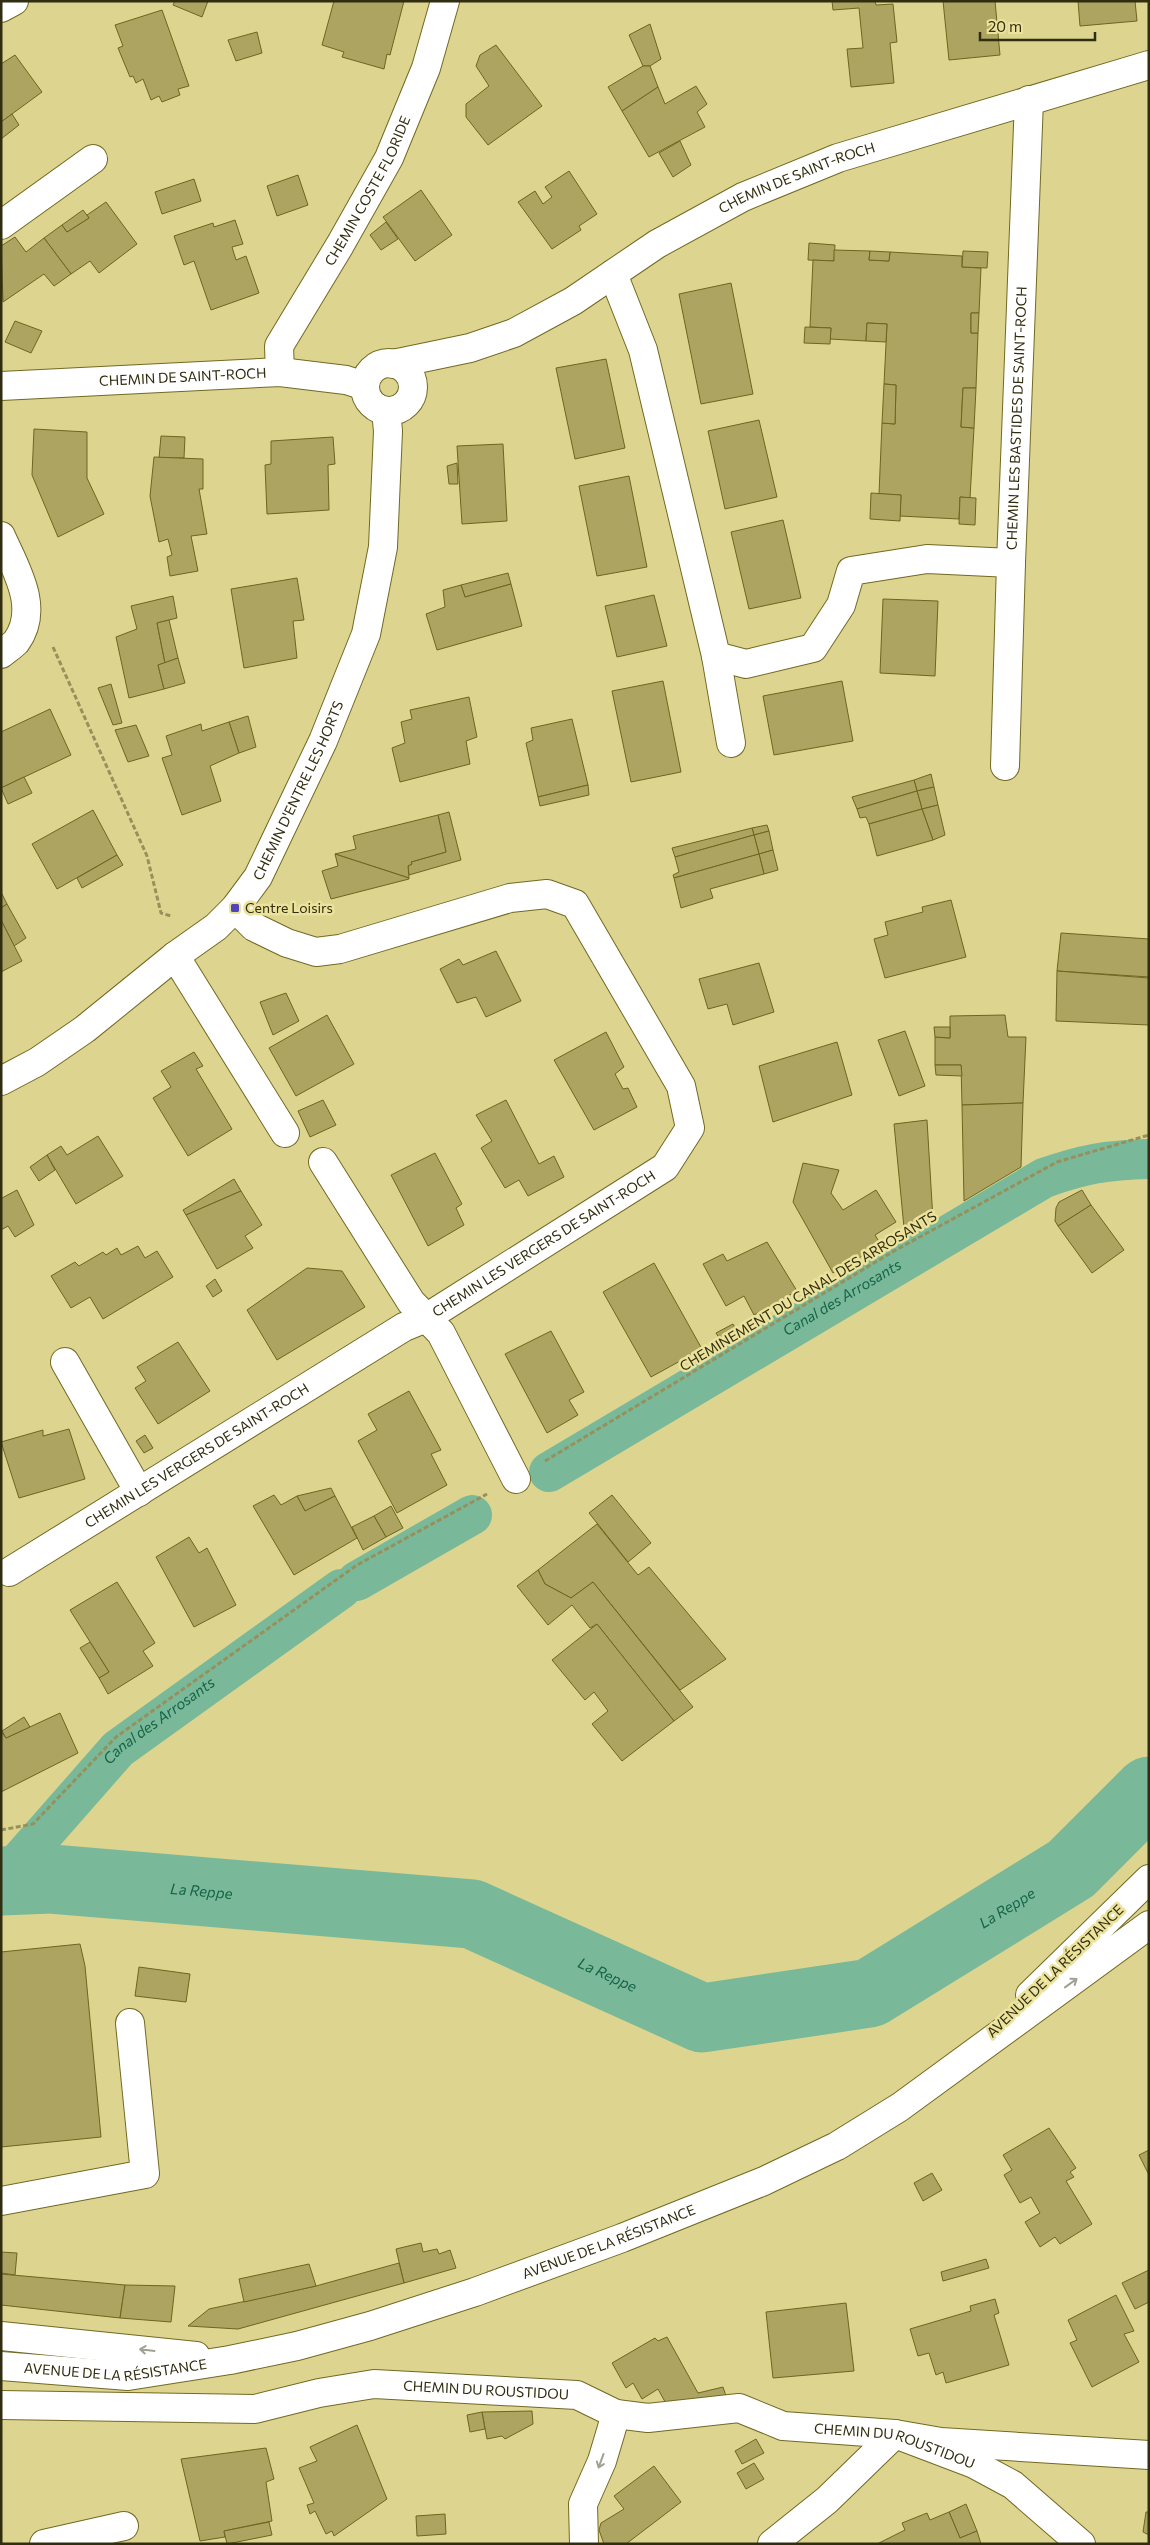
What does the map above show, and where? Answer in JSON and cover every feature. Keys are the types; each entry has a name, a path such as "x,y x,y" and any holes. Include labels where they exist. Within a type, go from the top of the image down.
{"street":[{"path":"1,8 14,1"},
{"name":"CHEMIN COSTE FLORIDE","path":"280,372 279,346 340,245 389,158 426,68 445,1"},
{"name":"CHEMIN DE SAINT-ROCH","path":"393,364 470,348 514,333 573,301 657,244 743,197 838,158 1149,65"},
{"name":"CHEMIN LES BASTIDES DE SAINT-ROCH","path":"716,656 746,664 813,648 841,604 851,571 927,559 1011,564 1029,100"},
{"path":"1,226 93,159"},
{"path":"613,274 642,350 716,656 731,743"},
{"name":"CHEMIN DE SAINT-ROCH","path":"413,386 470,348"},
{"path":"383,364 393,364 403,368 410,376 413,386 411,397 405,405 396,410 386,411 375,407 367,398 365,386 368,376 374,369 383,364"},
{"path":"1,368 12,386"},
{"name":"CHEMIN DE SAINT-ROCH","path":"12,386 280,372 346,380 365,386"},
{"name":"CHEMIN D'ENTRE LES HORTS","path":"1,1082 37,1062 85,1029 184,949 216,926 236,908 262,868 322,741 366,634 383,547 388,431 386,411"},
{"path":"1,536 26,592 26,617 16,642 1,654"},
{"path":"1006,766 1011,564"},
{"name":"CHEMIN LES VERGERS DE SAINT-ROCH","path":"9,1572 404,1328 426,1318 665,1167 690,1128 681,1086 575,904 547,894 510,898 340,949 316,952 287,944 254,927 236,908"},
{"path":"184,949 285,1133"},
{"path":"323,1162 411,1302 441,1333 516,1479"},
{"path":"65,1362 139,1492"},
{"name":"AVENUE DE LA RÉSISTANCE","path":"961,2064 1149,1879"},
{"name":"AVENUE DE LA RÉSISTANCE","path":"1,2366 128,2376 230,2360 297,2346 352,2331 475,2292 622,2238 737,2192 837,2146 900,2107 961,2064 1149,1925"},
{"path":"1,2201 145,2174 130,2024"},
{"name":"AVENUE DE LA RÉSISTANCE","path":"1,2336 230,2360"},
{"name":"CHEMIN DU ROUSTIDOU","path":"1,2405 255,2409 319,2393 374,2384 578,2395 616,2414 648,2418 739,2408 783,2426 895,2434 974,2464 1013,2485 1081,2544"},
{"path":"584,2544 583,2504 602,2461 616,2414"},
{"path":"772,2544 828,2500 895,2434 941,2442 1149,2455"},
{"path":"44,2544 124,2526"}],"path":[{"path":"26,617 42,623 96,739 147,856 162,913 179,919 184,949"},
{"name":"CHEMINEMENT DU CANAL DES ARROSANTS","path":"1,1830 33,1824 116,1737 357,1565 516,1479 894,1251 1057,1162 1140,1136 1149,1135"}],"building":[{"path":"175,1 208,1 202,17 173,5"},
{"path":"334,1 404,1 390,55 387,54 384,69 342,57 344,52 322,45"},
{"path":"832,1 875,1 876,5 893,4 897,42 890,43 894,83 851,87 847,49 863,48 859,8 833,10"},
{"path":"943,1 995,1 1000,55 949,60"},
{"path":"1078,1 1135,1 1137,21 1080,26"},
{"path":"162,10 189,86 178,89 180,95 162,102 159,96 151,100 143,79 136,83 133,76 130,77 118,48 123,46 115,25"},
{"path":"650,24 661,59 650,66 643,66 629,35"},
{"path":"257,32 262,53 236,61 228,40"},
{"path":"496,45 542,106 488,145 466,117 466,104 489,86 476,66 480,55"},
{"path":"15,55 42,92 1,122 1,64"},
{"path":"643,66 650,66 658,87 622,111 608,87"},
{"path":"696,86 707,104 697,112 705,127 649,157 622,111 658,87 665,104"},
{"path":"12,114 19,125 1,139 1,122"},
{"path":"680,141 691,165 673,177 659,153"},
{"path":"569,171 597,214 579,226 581,230 552,249 518,202 535,191 543,204 552,197 545,187"},
{"path":"298,175 308,205 277,216 267,186"},
{"path":"194,179 201,201 162,214 155,192"},
{"path":"421,190 452,235 415,261 383,217"},
{"path":"106,202 137,244 99,273 90,261 71,274 44,238 62,225 67,232 89,218 87,215"},
{"path":"83,210 89,218 67,232 62,225"},
{"path":"235,220 243,244 232,247 236,260 246,256 259,293 211,310 194,261 184,265 174,236 213,223 214,227"},
{"path":"386,222 398,239 381,250 370,235"},
{"path":"15,237 26,252 44,238 71,274 54,286 44,274 3,302 1,246"},
{"path":"809,243 835,245 834,261 808,260"},
{"path":"834,250 870,251 869,260 889,261 890,252 962,256 962,267 981,268 979,313 971,313 971,333 978,333 976,388 963,388 961,427 974,428 970,498 960,497 959,519 900,516 901,495 879,494 882,423 895,424 896,385 884,384 887,324 867,323 866,341 830,339 831,328 810,327 813,260 834,261"},
{"path":"870,251 890,252 889,261 869,260"},
{"path":"963,251 988,252 987,268 962,267"},
{"path":"731,283 753,394 701,404 679,294"},
{"path":"971,313 979,313 978,333 971,333"},
{"path":"15,321 42,331 31,353 5,342"},
{"path":"867,323 887,324 886,342 866,341"},
{"path":"805,327 831,328 830,344 804,343"},
{"path":"606,359 625,448 575,459 556,368"},
{"path":"884,384 896,385 895,424 882,423"},
{"path":"963,388 976,388 974,428 961,427"},
{"path":"759,420 777,497 725,509 708,431"},
{"path":"34,429 87,432 87,478 104,514 58,537 32,475"},
{"path":"161,436 185,437 184,458 159,458"},
{"path":"333,437 335,464 328,465 329,510 267,514 265,465 271,464 271,441"},
{"path":"503,444 507,521 462,524 457,446"},
{"path":"154,457 203,459 203,489 199,489 207,534 191,536 198,571 170,576 167,557 172,555 168,539 159,542 150,496"},
{"path":"457,463 458,484 449,484 447,466"},
{"path":"629,476 647,567 597,576 579,486"},
{"path":"871,493 901,495 900,521 870,519"},
{"path":"960,497 976,498 975,525 959,524"},
{"path":"783,520 801,598 749,609 731,532"},
{"path":"508,573 511,584 465,597 461,585"},
{"path":"297,578 304,620 293,621 297,658 244,668 231,589"},
{"path":"511,584 522,626 437,650 426,614 445,607 443,590 461,585 465,597"},
{"path":"654,595 667,646 617,657 605,606"},
{"path":"173,596 177,618 157,623 165,663 158,665 164,689 129,698 116,637 137,629 131,606"},
{"path":"883,599 938,601 935,676 880,673"},
{"path":"169,620 178,658 165,663 157,623"},
{"path":"178,658 185,683 164,689 158,665"},
{"path":"663,681 681,772 631,782 612,691"},
{"path":"842,681 853,741 774,755 763,696"},
{"path":"111,684 122,723 113,725 98,688"},
{"path":"469,697 477,737 466,741 470,764 400,782 392,748 405,743 401,722 412,719 410,710"},
{"path":"50,709 71,755 1,788 1,732"},
{"path":"248,716 256,747 239,753 229,722"},
{"path":"572,719 588,785 538,797 526,743 533,740 531,728"},
{"path":"229,722 239,753 210,766 221,801 182,815 162,758 172,755 166,736 201,724 202,731"},
{"path":"136,725 149,756 128,762 115,730"},
{"path":"931,774 934,787 917,791 914,780"},
{"path":"24,777 32,793 8,804 1,788"},
{"path":"914,780 917,791 857,809 852,797"},
{"path":"588,785 589,795 540,806 538,797"},
{"path":"934,787 938,805 922,809 917,791"},
{"path":"917,791 922,809 869,824 866,817 860,818 857,809"},
{"path":"938,805 945,835 933,840 922,809"},
{"path":"922,809 933,840 877,856 869,824"},
{"path":"93,810 117,855 57,889 32,844"},
{"path":"449,812 461,860 409,875 408,866 412,864 411,862 446,852 438,815"},
{"path":"438,815 446,852 411,862 412,864 408,866 409,878 335,854 356,849 353,836"},
{"path":"767,825 769,831 754,835 752,828"},
{"path":"752,828 754,835 675,857 672,848"},
{"path":"769,831 773,850 759,854 754,835"},
{"path":"754,835 759,854 674,878 673,875 679,872 675,857"},
{"path":"773,850 778,870 764,874 759,854"},
{"path":"335,854 409,879 331,899 322,871 338,866"},
{"path":"759,854 764,874 710,889 713,898 681,908 674,878"},
{"path":"117,855 123,865 82,888 77,878"},
{"path":"1,892 7,904 1,908"},
{"path":"951,900 966,957 885,978 874,939 888,935 885,922 923,912 922,907"},
{"path":"7,904 26,938 14,946 1,920 1,908"},
{"path":"1,920 22,961 1,972"},
{"path":"1061,933 1149,939 1149,977 1057,971"},
{"path":"496,951 521,1001 486,1017 476,997 457,1003 440,969 459,959 463,965"},
{"path":"759,963 774,1012 733,1025 727,1004 708,1009 699,979"},
{"path":"1057,971 1149,978 1149,1025 1056,1021"},
{"path":"286,993 299,1021 273,1035 260,1002"},
{"path":"327,1015 354,1064 296,1096 269,1048"},
{"path":"1005,1015 1008,1037 1026,1037 1023,1103 962,1105 961,1065 935,1065 935,1037 950,1038 950,1016"},
{"path":"934,1027 950,1027 950,1038 935,1037"},
{"path":"905,1031 925,1086 899,1096 878,1040"},
{"path":"606,1032 624,1067 615,1074 623,1089 628,1088 637,1107 594,1130 554,1060"},
{"path":"837,1042 852,1095 773,1122 759,1066"},
{"path":"194,1052 203,1066 196,1069 232,1129 188,1156 153,1098 171,1087 161,1071"},
{"path":"935,1065 961,1065 962,1076 936,1075"},
{"path":"323,1100 336,1125 310,1137 298,1111"},
{"path":"506,1100 539,1164 554,1156 564,1177 528,1196 519,1180 505,1188 481,1148 492,1141 476,1115"},
{"path":"1023,1103 1021,1167 964,1201 962,1105"},
{"path":"927,1120 933,1220 905,1238 894,1124"},
{"path":"98,1136 123,1176 76,1204 47,1155 61,1146 67,1155"},
{"path":"435,1153 462,1204 456,1208 464,1225 428,1246 391,1175"},
{"path":"47,1155 55,1170 39,1181 30,1167"},
{"path":"803,1163 839,1170 831,1193 843,1210 876,1190 896,1222 875,1235 881,1245 833,1273 793,1202"},
{"path":"234,1179 241,1191 186,1215 183,1210"},
{"path":"17,1190 34,1225 15,1237 8,1226 1,1230 1,1197"},
{"path":"1082,1190 1091,1205 1058,1226 1055,1221 1056,1208 1059,1202"},
{"path":"241,1191 262,1225 245,1236 253,1248 217,1269 186,1215"},
{"path":"1091,1205 1124,1250 1092,1273 1058,1226"},
{"path":"767,1242 797,1291 754,1315 744,1296 726,1306 703,1264 723,1254 727,1261"},
{"path":"138,1246 145,1258 157,1251 173,1277 103,1319 90,1297 71,1308 51,1276 75,1262 79,1266 103,1252 106,1255 117,1248 121,1255"},
{"path":"654,1263 702,1349 651,1377 603,1292"},
{"path":"307,1268 342,1271 365,1307 277,1360 247,1310"},
{"path":"215,1279 222,1291 213,1297 206,1286"},
{"path":"733,1324 739,1335 723,1344 716,1333"},
{"path":"551,1331 584,1392 569,1400 578,1415 547,1433 505,1354"},
{"path":"178,1342 210,1391 158,1424 135,1388 146,1381 137,1367"},
{"path":"409,1391 441,1450 431,1454 447,1485 397,1513 358,1441 377,1430 368,1414"},
{"path":"69,1429 85,1479 19,1498 1,1442 43,1430 43,1436"},
{"path":"145,1435 153,1448 144,1453 136,1441"},
{"path":"331,1488 335,1496 305,1511 297,1496"},
{"path":"274,1495 281,1505 297,1496 305,1511 335,1496 357,1538 294,1575 253,1506"},
{"path":"612,1495 651,1543 628,1562 589,1513"},
{"path":"391,1506 403,1528 386,1537 374,1516"},
{"path":"374,1516 386,1537 363,1550 352,1527"},
{"path":"597,1524 638,1575 649,1567 726,1659 680,1690 593,1582 571,1598 545,1584 538,1570"},
{"path":"189,1537 199,1553 207,1548 236,1605 194,1627 156,1557"},
{"path":"538,1570 545,1584 571,1598 593,1582 693,1707 674,1721 597,1624 590,1628 572,1605 548,1625 517,1586"},
{"path":"117,1582 155,1643 143,1651 153,1666 108,1694 99,1678 109,1672 70,1610"},
{"path":"597,1624 674,1721 622,1761 592,1724 608,1711 594,1692 585,1700 552,1660"},
{"path":"90,1642 109,1672 99,1678 80,1648"},
{"path":"60,1713 78,1753 1,1792 1,1731 6,1738"},
{"path":"24,1717 30,1727 6,1738 2,1731"},
{"path":"80,1944 85,1966 101,2137 1,2147 1,1952"},
{"path":"139,1967 190,1974 186,2002 135,1996"},
{"path":"1049,2128 1076,2168 1070,2172 1074,2177 1066,2181 1092,2224 1060,2244 1055,2237 1040,2247 1025,2222 1040,2213 1031,2197 1020,2203 1004,2175 1012,2170 1003,2155"},
{"path":"1149,2150 1149,2175 1139,2155"},
{"path":"932,2173 942,2190 923,2201 914,2183"},
{"path":"421,2243 423,2252 437,2249 439,2254 450,2250 456,2268 404,2283 396,2249"},
{"path":"1,2252 17,2253 15,2275 1,2273"},
{"path":"986,2259 989,2268 943,2281 941,2272"},
{"path":"399,2263 404,2283 238,2329 188,2326 209,2309 316,2286"},
{"path":"309,2264 316,2286 244,2302 239,2279"},
{"path":"1149,2270 1149,2302 1135,2309 1122,2283"},
{"path":"1,2274 125,2285 120,2318 1,2305"},
{"path":"125,2285 175,2286 171,2322 120,2318"},
{"path":"1116,2295 1134,2331 1124,2334 1139,2362 1092,2387 1070,2343 1077,2340 1068,2320"},
{"path":"995,2299 999,2313 994,2315 1009,2365 946,2383 943,2372 936,2375 929,2353 918,2356 910,2329 971,2311 970,2306"},
{"path":"846,2303 854,2371 773,2378 766,2312"},
{"path":"667,2337 698,2393 723,2387 728,2402 669,2409 658,2389 642,2399 633,2383 626,2388 612,2363 655,2338 658,2341"},
{"path":"532,2411 533,2424 505,2439 502,2436 487,2439 482,2412"},
{"path":"482,2412 485,2429 470,2432 467,2415"},
{"path":"357,2425 387,2499 334,2536 332,2531 326,2534 315,2511 310,2514 307,2505 314,2503 299,2468 317,2461 310,2447"},
{"path":"756,2439 764,2453 742,2464 735,2451"},
{"path":"266,2448 274,2479 266,2482 272,2521 224,2531 225,2537 200,2541 181,2459"},
{"path":"754,2463 764,2479 746,2489 737,2473"},
{"path":"654,2466 681,2502 626,2544 604,2544 599,2530 601,2523 624,2509 614,2496"},
{"path":"966,2504 977,2531 960,2538 949,2512"},
{"path":"949,2512 960,2538 977,2531 981,2544 877,2544 905,2530 902,2523 927,2513 930,2520"},
{"path":"1146,2512 1149,2512 1149,2535 1143,2532"},
{"path":"445,2514 446,2534 417,2536 416,2516"},
{"path":"269,2522 272,2535 227,2544 224,2531"}],"waterway":[{"name":"Canal des Arrosants","path":"549,1472 1044,1178 1071,1169 1095,1164 1120,1160 1149,1159"},
{"name":"Canal des Arrosants","path":"357,1581 472,1515"},
{"name":"Canal des Arrosants","path":"3,1880 118,1749 341,1589"},
{"name":"La Reppe","path":"1,1881 51,1879 472,1914 702,2018 870,1993 1071,1869 1149,1791"}],"place":[{"name":"Centre Loisirs","path":"235,908"}]}
